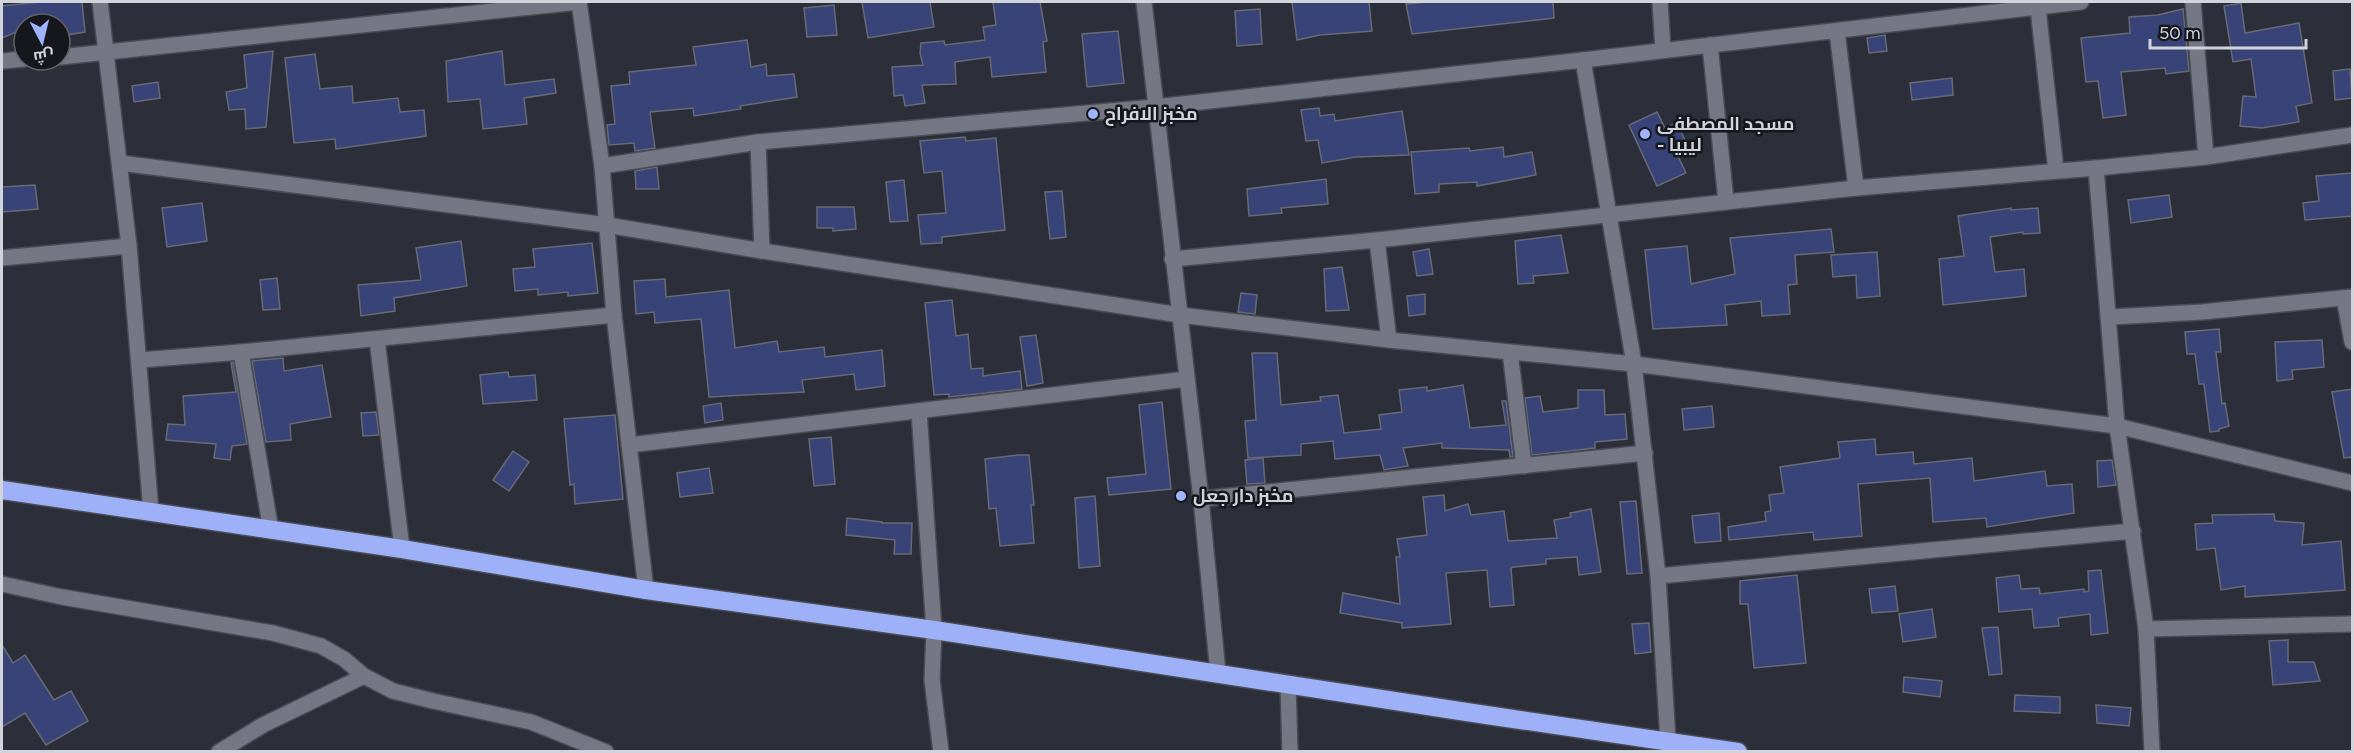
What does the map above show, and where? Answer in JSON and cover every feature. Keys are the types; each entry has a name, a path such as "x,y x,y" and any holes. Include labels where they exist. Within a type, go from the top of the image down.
{"highway":[{"path":"2,490 402,549 646,590 934,630 1738,752"}],"street":[{"path":"100,2 129,246 152,512"},
{"path":"72,56 579,2 602,166 615,315 646,590"},
{"path":"1144,2 1201,499 1218,673"},
{"path":"1660,2 1663,50"},
{"path":"602,166 758,142 1155,107 2080,2"},
{"path":"2193,2 2206,157"},
{"path":"2038,8 2056,171"},
{"path":"1837,31 1856,188"},
{"path":"1710,45 1726,201"},
{"path":"1583,60 1634,364 1658,576 1668,741"},
{"path":"1172,259 1377,240 1856,188 2206,157 2352,135"},
{"path":"758,142 762,251"},
{"path":"120,163 608,225 1180,315 1389,340 1634,364 2117,426 2352,483"},
{"path":"2096,168 2110,317 2117,426 2146,629 2152,752"},
{"path":"1377,240 1389,340"},
{"path":"2,258 129,246"},
{"path":"2110,317 2202,312 2348,298 2352,342"},
{"path":"140,360 615,315"},
{"path":"377,339 402,549"},
{"path":"242,352 271,531"},
{"path":"1510,352 1524,466"},
{"path":"629,445 1187,379"},
{"path":"918,411 934,630 932,680 941,752"},
{"path":"1201,499 1645,453"},
{"path":"1658,576 2133,531"},
{"path":"2,584 62,597 273,633 321,646 344,659 364,676 393,691 531,722 606,752"},
{"path":"2146,629 2352,624"},
{"path":"219,752 263,725 364,676"},
{"path":"1288,684 1290,752"}],"building":[{"path":"39,2 82,2 85,32 72,34 72,12 12,12 12,34 2,38 2,6"},
{"path":"862,2 930,2 934,27 868,38"},
{"path":"993,2 1040,2 1047,41 1043,42 1046,72 992,77 990,57 955,62 956,84 922,85 925,103 905,106 903,95 894,96 892,67 923,65 920,53 921,43 944,41 945,45 985,40 983,27 996,25"},
{"path":"1292,2 1369,2 1372,31 1320,35 1297,40"},
{"path":"1553,2 1554,18 1412,34 1406,4"},
{"path":"2241,3 2245,33 2299,23 2312,103 2296,106 2299,122 2262,128 2240,126 2243,96 2256,97 2251,59 2233,62 2224,6"},
{"path":"834,5 837,35 807,37 804,8"},
{"path":"1260,9 1262,44 1237,46 1235,11"},
{"path":"2183,9 2189,71 2166,74 2165,68 2121,72 2126,115 2103,118 2098,81 2086,82 2081,38 2130,33 2129,17 2158,15"},
{"path":"1118,31 1124,83 1087,87 1082,34"},
{"path":"1885,35 1887,51 1869,53 1867,38"},
{"path":"747,40 751,67 766,64 767,76 794,74 797,97 694,116 693,108 650,112 655,148 635,151 634,143 609,145 607,125 615,124 611,86 630,84 629,72 696,65 693,47"},
{"path":"273,51 266,127 246,129 245,109 229,110 226,92 247,88 244,55"},
{"path":"502,51 505,85 554,79 556,93 524,98 527,124 483,129 480,99 448,102 446,61"},
{"path":"315,54 320,89 352,86 353,103 398,98 400,112 424,110 426,136 336,149 335,139 294,143 285,58"},
{"path":"2350,69 2352,98 2335,100 2333,71"},
{"path":"1952,78 1953,95 1912,100 1910,83"},
{"path":"158,82 160,98 134,102 132,86"},
{"path":"1319,108 1320,116 1334,114 1335,121 1402,111 1409,155 1356,157 1322,163 1318,140 1306,141 1301,110"},
{"path":"1657,112 1665,128 1677,123 1689,149 1677,154 1686,173 1657,186 1629,125"},
{"path":"965,137 966,141 996,138 1005,230 942,237 942,243 921,244 918,215 946,213 942,171 924,173 920,141"},
{"path":"1503,147 1504,157 1532,152 1536,175 1477,186 1477,182 1439,184 1439,192 1415,194 1411,152 1469,148 1470,151"},
{"path":"657,167 659,189 636,189 635,171"},
{"path":"2352,173 2352,216 2305,220 2303,203 2319,201 2316,176"},
{"path":"1326,179 1328,204 1281,208 1282,213 1249,216 1247,189"},
{"path":"904,180 908,221 890,222 886,182"},
{"path":"35,185 38,209 2,212 2,187"},
{"path":"1062,191 1066,237 1050,239 1045,192"},
{"path":"2169,195 2172,217 2131,223 2128,200"},
{"path":"202,203 207,241 167,247 162,208"},
{"path":"817,207 854,207 856,229 833,231 833,228 817,228"},
{"path":"2011,208 2011,210 2038,208 2040,233 2023,234 2023,232 1990,237 1995,272 2024,269 2026,296 1943,305 1939,259 1964,256 1958,216"},
{"path":"1831,229 1834,252 1795,255 1797,284 1788,285 1790,314 1762,316 1761,301 1725,305 1727,325 1653,329 1645,250 1687,246 1691,284 1735,274 1730,238"},
{"path":"1561,235 1568,273 1533,276 1534,283 1518,284 1515,241"},
{"path":"461,241 467,286 394,298 395,311 361,316 358,285 421,280 416,248"},
{"path":"592,243 598,293 568,296 568,292 538,295 538,289 515,291 513,269 535,267 533,249"},
{"path":"1429,249 1433,274 1417,276 1413,252"},
{"path":"1877,252 1880,296 1857,298 1856,275 1833,277 1831,255"},
{"path":"1342,267 1349,310 1326,311 1324,269"},
{"path":"277,278 280,309 263,310 260,280"},
{"path":"665,279 666,297 729,290 735,348 777,341 779,352 824,347 825,357 882,350 885,386 856,390 854,374 802,380 804,392 709,397 701,319 655,323 654,312 636,314 634,281"},
{"path":"1241,293 1257,295 1255,314 1238,312"},
{"path":"1425,294 1425,314 1409,316 1407,296"},
{"path":"952,300 956,336 968,334 971,369 983,368 983,376 1020,371 1022,389 949,397 949,394 934,395 925,303"},
{"path":"2219,329 2221,352 2216,352 2222,404 2225,403 2229,426 2210,432 2204,384 2199,384 2195,354 2187,354 2185,332"},
{"path":"1036,335 1043,383 1027,386 1020,337"},
{"path":"2322,340 2324,367 2292,370 2293,379 2277,381 2275,342"},
{"path":"1252,353 1277,353 1281,405 1321,401 1320,397 1338,395 1344,433 1381,429 1379,415 1402,412 1399,390 1427,387 1427,391 1463,385 1470,428 1506,425 1502,401 1506,401 1513,457 1510,457 1509,450 1442,448 1442,443 1403,448 1408,466 1384,470 1380,455 1335,459 1333,441 1301,444 1301,455 1248,458 1245,421 1256,420"},
{"path":"283,358 284,371 322,365 331,417 290,424 291,440 266,442 252,361"},
{"path":"233,362 247,444 232,446 230,460 214,458 216,444 166,440 168,424 185,425 183,396 236,392 231,363"},
{"path":"508,372 509,377 535,375 537,400 483,404 480,375"},
{"path":"2352,389 2352,457 2344,458 2332,392"},
{"path":"1578,390 1604,390 1605,415 1625,414 1627,439 1595,442 1595,448 1532,455 1525,398 1540,396 1543,412 1578,408"},
{"path":"1162,402 1171,489 1109,495 1107,478 1146,474 1139,405"},
{"path":"721,403 723,420 705,423 703,406"},
{"path":"1712,406 1714,427 1684,430 1682,409"},
{"path":"376,412 379,435 363,436 361,413"},
{"path":"615,415 623,499 575,504 574,484 570,485 564,419"},
{"path":"831,437 835,484 814,486 809,439"},
{"path":"1875,439 1876,455 1913,452 1914,464 1972,458 1974,481 2045,471 2047,486 2072,484 2074,513 1987,527 1986,518 1933,522 1930,478 1858,484 1862,536 1814,540 1813,532 1729,540 1728,527 1766,521 1765,512 1771,511 1769,495 1784,493 1780,467 1840,458 1838,442"},
{"path":"513,451 529,462 509,491 493,480"},
{"path":"1029,455 1034,505 1031,505 1034,543 1000,546 996,508 989,509 985,459"},
{"path":"1263,458 1265,483 1247,484 1245,460"},
{"path":"2112,460 2116,485 2098,487 2097,461"},
{"path":"709,468 713,493 680,497 677,473"},
{"path":"1444,495 1445,511 1468,504 1471,515 1504,511 1508,541 1557,538 1554,520 1571,517 1570,513 1591,509 1601,572 1579,575 1577,557 1546,559 1546,564 1514,567 1511,568 1514,605 1490,607 1487,570 1446,573 1451,624 1402,628 1402,623 1340,613 1343,593 1400,604 1396,557 1400,557 1397,539 1427,535 1423,497"},
{"path":"1095,496 1100,566 1079,568 1075,498"},
{"path":"1636,501 1642,573 1627,574 1620,502"},
{"path":"1719,513 1721,541 1695,543 1692,516"},
{"path":"2274,514 2275,521 2304,523 2302,545 2341,541 2345,590 2245,597 2245,586 2221,590 2215,548 2197,550 2195,524 2213,523 2212,515"},
{"path":"847,518 882,523 912,523 911,554 894,554 895,540 846,535"},
{"path":"2101,570 2108,633 2091,635 2090,614 2058,618 2059,626 2034,628 2032,609 1999,612 1996,578 2019,575 2021,589 2039,588 2040,594 2084,589 2084,592 2089,591 2088,571"},
{"path":"1797,575 1806,663 1754,668 1748,604 1740,604 1740,581"},
{"path":"1895,586 1898,611 1872,613 1869,589"},
{"path":"1932,609 1936,637 1903,642 1899,614"},
{"path":"1649,623 1651,652 1635,654 1632,624"},
{"path":"1998,627 2002,674 1989,675 1982,628"},
{"path":"2288,640 2288,662 2314,662 2320,681 2273,685 2269,641"},
{"path":"2,645 13,663 25,655 54,700 71,691 88,721 46,745 25,713 2,727"},
{"path":"1904,677 1942,681 1940,697 1903,692"},
{"path":"2015,695 2060,697 2060,713 2014,711"},
{"path":"2096,705 2131,708 2129,726 2097,723"}],"place":[{"name":"مخبز الافراح","path":"1093,114"},
{"name":"مسجد المصطفى - ليبيا","path":"1645,134"},
{"name":"مخبز دار جعل","path":"1181,496"}]}
